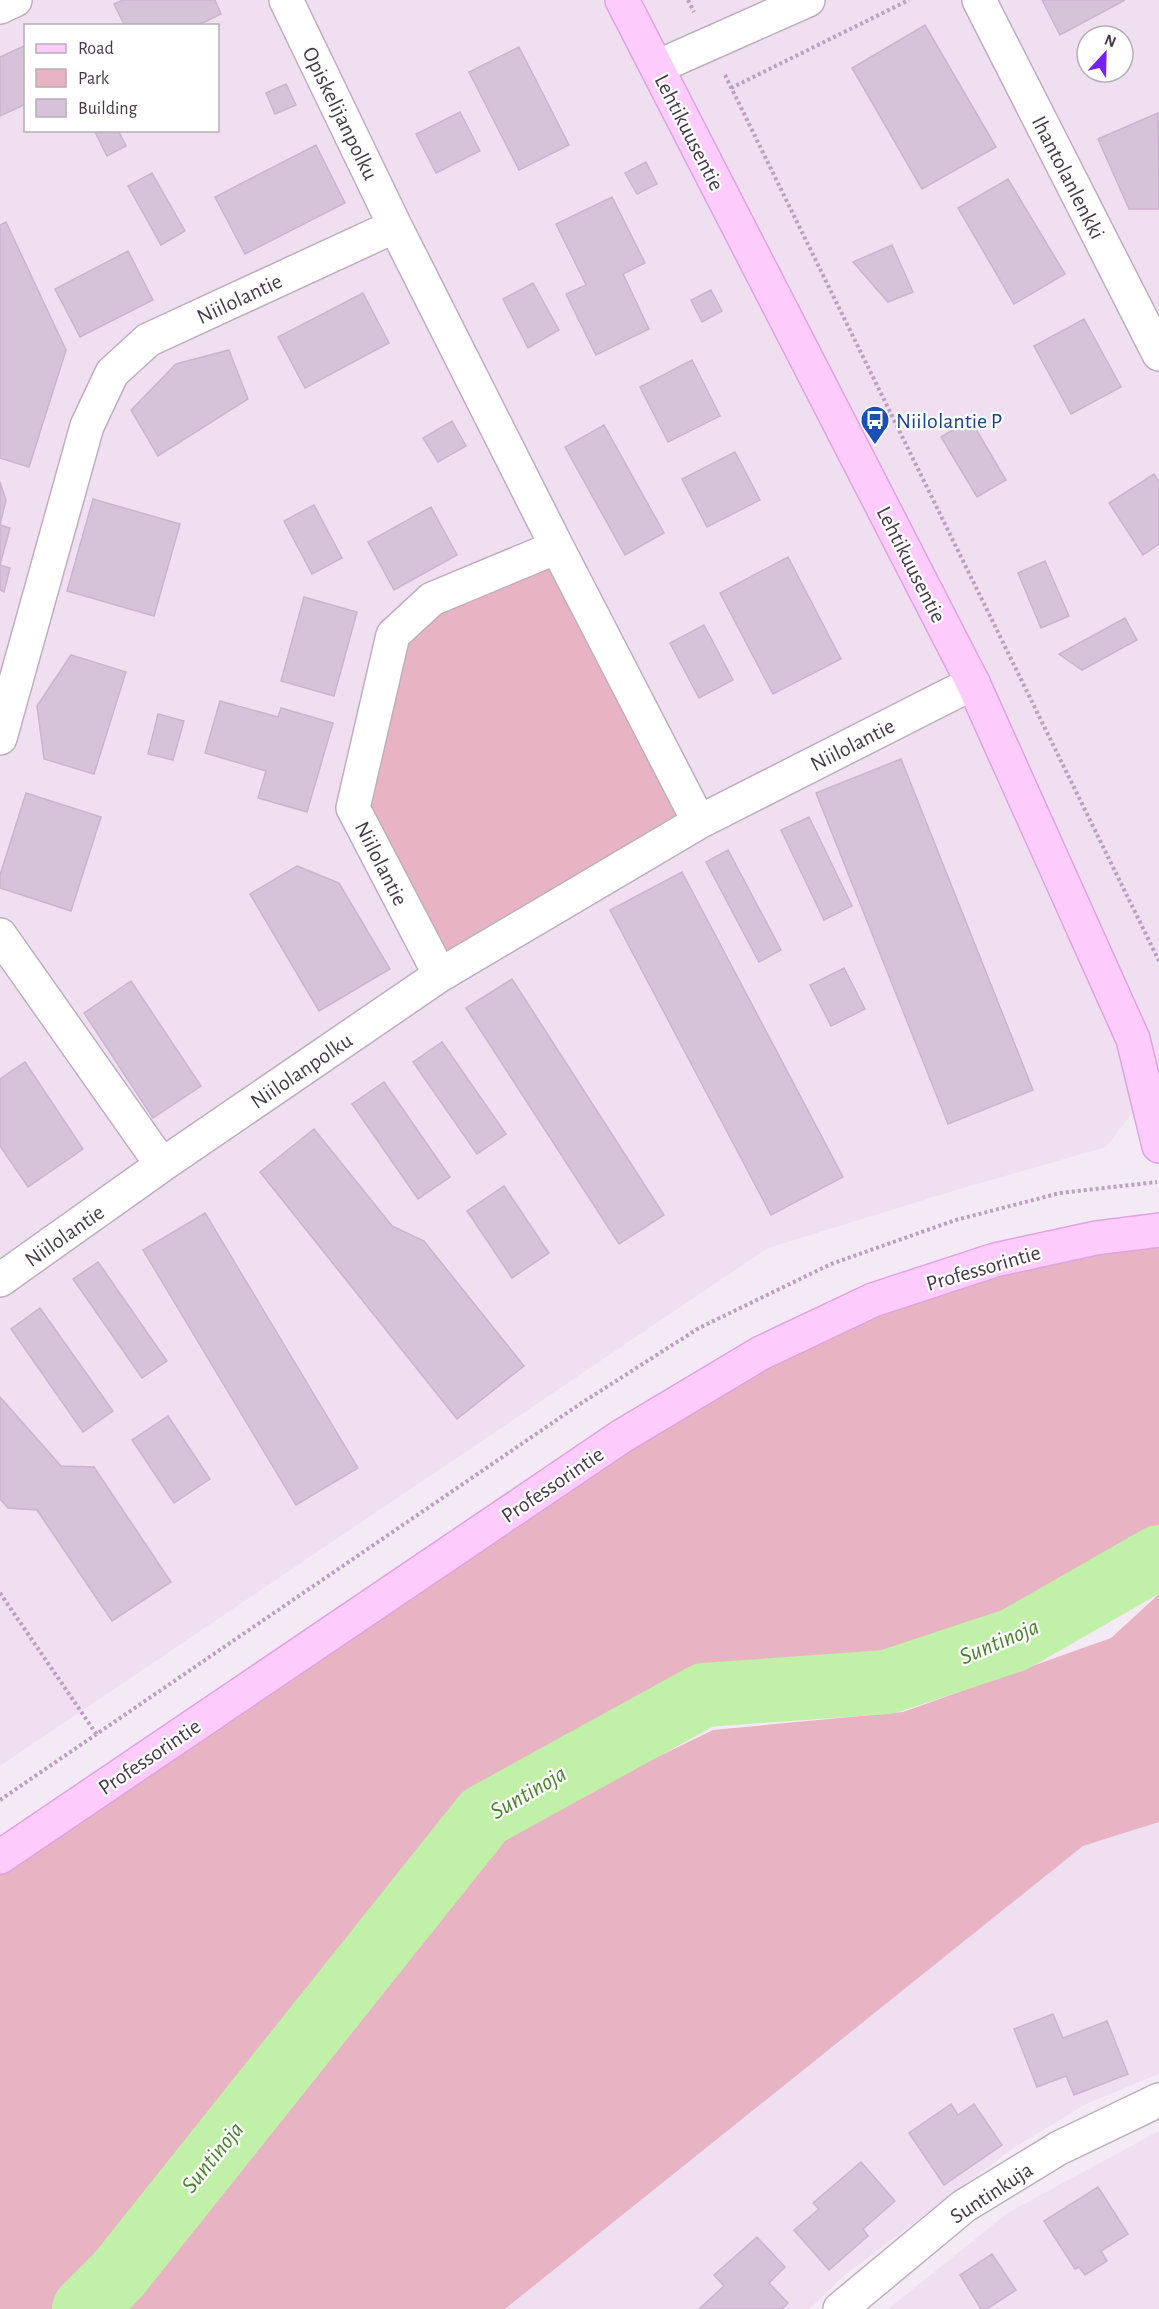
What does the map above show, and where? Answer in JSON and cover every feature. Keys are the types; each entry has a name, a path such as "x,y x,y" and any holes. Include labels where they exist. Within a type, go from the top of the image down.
{"main road":[{"name":"Lehtikuusentie","path":"622,0 973,682 1133,1039 1159,1146"},
{"name":"Professorintie","path":"0,1857 622,1436 761,1353 873,1300 994,1260 1096,1238 1159,1230"}],"street":[{"path":"0,7 15,0"},
{"name":"Opiskelijanpolku","path":"286,0 395,226"},
{"path":"657,67 808,0"},
{"name":"Ihantolanlenkki","path":"979,0 1159,354"},
{"path":"395,226 699,822"},
{"name":"Niilolantie","path":"0,738 87,426 112,373 148,340 395,226"},
{"name":"Niilolantie","path":"557,547 432,599 393,635 353,808 440,975 699,822 973,682"},
{"path":"0,935 162,1165"},
{"name":"Niilolanpolku","path":"162,1165 440,975"},
{"name":"Niilolantie","path":"0,1280 162,1165"},
{"name":"Suntinkuja","path":"840,2309 964,2206 1059,2148 1159,2100"}],"path":[{"path":"688,0 1159,961"},
{"path":"731,88 909,0"},
{"path":"0,1593 97,1735"}],"shaded area":[{"path":"0,0 1159,0 1159,1078 1106,1147 768,1248 0,1766"},
{"path":"1159,1822 1159,2074 1086,2104 1015,2147 846,2274 809,2309 505,2309 1083,1846"},
{"path":"1159,2131 1159,2309 888,2309 1009,2212"}],"green space":[{"path":"557,547 699,822 440,975 353,808 393,635"},
{"path":"1159,1230 1159,1557 1014,1640 887,1682 703,1695 484,1816 118,2275 84,2309 0,2309 0,1857 622,1436 873,1300"},
{"path":"1159,1594 1159,1822 1083,1846 505,2309 106,2309 503,1832 713,1730 903,1712 1111,1638"}],"building":[{"path":"123,0 215,0 221,14 201,24 124,24 114,4"},
{"path":"1042,0 1125,0 1080,24 1075,24 1075,27 1060,35"},
{"path":"925,25 996,147 922,189 852,68"},
{"path":"24,46 24,105 0,116 0,57"},
{"path":"519,47 569,145 519,170 469,72"},
{"path":"286,84 296,105 275,114 266,93"},
{"path":"460,112 480,151 436,173 416,134"},
{"path":"1158,113 1159,209 1129,209 1098,139"},
{"path":"95,132 119,132 126,146 107,156"},
{"path":"316,145 345,203 245,254 215,197"},
{"path":"646,162 657,184 637,194 625,173"},
{"path":"152,173 185,231 161,245 128,186"},
{"path":"1008,179 1065,274 1014,304 958,208"},
{"path":"612,197 645,263 623,274 649,329 596,355 566,294 586,285 556,224"},
{"path":"6,222 66,350 29,467 0,458 0,225"},
{"path":"892,245 913,292 888,302 853,262"},
{"path":"128,251 153,300 80,337 55,289"},
{"path":"533,283 559,330 528,348 503,299"},
{"path":"711,290 722,311 702,322 691,300"},
{"path":"363,293 389,343 305,388 278,337"},
{"path":"1084,319 1121,387 1071,414 1034,346"},
{"path":"229,350 248,399 158,456 131,410 176,364"},
{"path":"692,360 720,416 668,442 640,387"},
{"path":"970,419 1006,480 977,497 941,437"},
{"path":"452,421 466,446 438,462 423,438"},
{"path":"604,425 664,533 625,555 565,447"},
{"path":"735,452 760,500 707,527 682,479"},
{"path":"1154,474 1159,482 1159,544 1143,555 1109,503"},
{"path":"0,482 6,500 0,525"},
{"path":"93,499 180,524 154,616 67,591"},
{"path":"314,505 342,558 312,574 284,521"},
{"path":"431,507 457,555 394,590 368,542"},
{"path":"0,525 10,528 0,565"},
{"path":"788,557 841,659 773,694 720,593"},
{"path":"1045,561 1069,616 1041,628 1018,573"},
{"path":"0,565 10,568 4,592 0,590"},
{"path":"304,597 357,612 334,696 281,681"},
{"path":"1125,618 1137,640 1082,670 1059,654"},
{"path":"704,625 733,680 699,698 670,643"},
{"path":"71,655 126,672 94,774 44,759 37,706"},
{"path":"220,701 278,717 281,708 333,723 307,812 258,798 266,771 205,753"},
{"path":"158,714 184,721 173,760 148,754"},
{"path":"901,759 1033,1090 948,1124 816,793"},
{"path":"26,793 101,817 71,911 0,888 0,875"},
{"path":"809,817 852,906 824,920 781,830"},
{"path":"728,850 781,950 759,962 706,862"},
{"path":"297,866 339,883 390,969 319,1011 250,894"},
{"path":"682,872 843,1177 771,1215 610,910"},
{"path":"844,968 865,1009 831,1026 810,985"},
{"path":"512,979 664,1215 619,1244 466,1008"},
{"path":"131,981 201,1086 153,1118 84,1013"},
{"path":"442,1042 506,1134 477,1154 413,1062"},
{"path":"25,1062 83,1149 28,1187 0,1146 0,1079"},
{"path":"384,1082 450,1177 418,1199 352,1104"},
{"path":"314,1129 392,1226 424,1241 524,1366 457,1419 260,1172"},
{"path":"504,1186 549,1253 512,1278 467,1211"},
{"path":"205,1213 358,1468 296,1505 143,1250"},
{"path":"98,1262 167,1361 142,1378 73,1279"},
{"path":"40,1308 113,1411 83,1432 11,1329"},
{"path":"0,1397 61,1466 94,1467 171,1582 112,1621 37,1510 8,1508 0,1499"},
{"path":"168,1416 210,1479 174,1503 132,1440"},
{"path":"1053,2014 1063,2038 1107,2021 1128,2074 1074,2095 1066,2076 1037,2087 1014,2029"},
{"path":"951,2104 958,2115 974,2104 1002,2145 944,2185 909,2133"},
{"path":"861,2162 895,2201 863,2229 868,2236 829,2270 794,2230 819,2209 813,2203"},
{"path":"1098,2187 1128,2234 1101,2251 1107,2261 1085,2275 1079,2267 1075,2269 1044,2221"},
{"path":"757,2237 785,2267 769,2283 788,2303 782,2309 699,2309 724,2286 714,2275"},
{"path":"992,2254 1016,2290 987,2309 981,2309 960,2275"}],"waterway":[{"name":"Suntinoja","path":"84,2309 118,2275 484,1816 704,1695 887,1682 1014,1640 1159,1557"}],"place":[{"name":"Niilolantie P","path":"875,446"}]}
